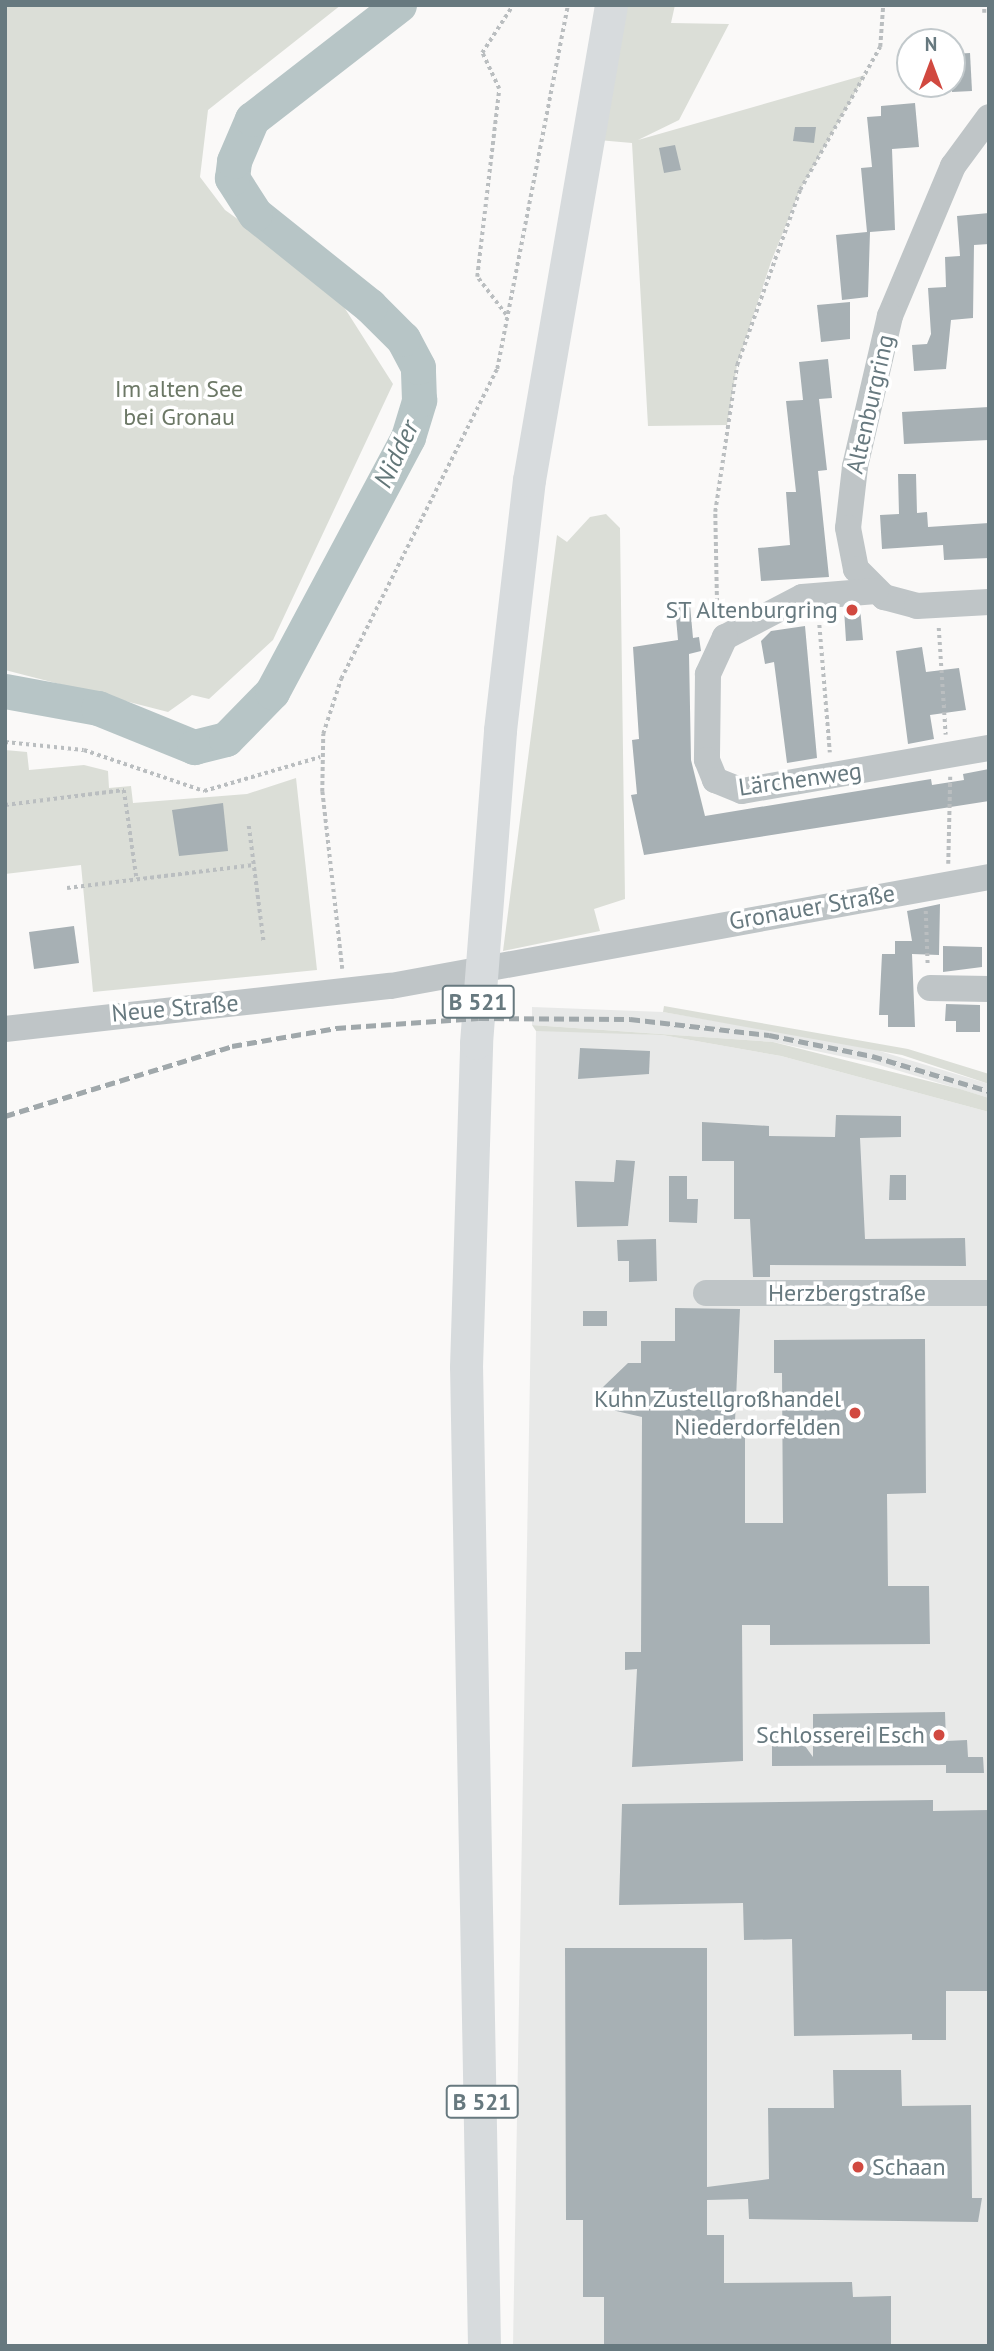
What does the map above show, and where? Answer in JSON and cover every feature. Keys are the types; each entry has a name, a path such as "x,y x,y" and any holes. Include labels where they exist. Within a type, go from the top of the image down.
{"main road":[{"name":"B 521","path":"484,2346 466,1367 476,1043 519,553 546,362 611,5"}],"street":[{"name":"Altenburgring","path":"876,591 856,569 848,538 870,396 910,259 962,149 989,117"},
{"path":"717,647 743,625 818,595 876,591 901,603 989,602"},
{"name":"Lärchenweg","path":"717,647 710,660 706,760 715,780 742,791 989,748"},
{"name":"Gronauer Straße","path":"541,958 989,877"},
{"name":"Neue Straße","path":"5,1029 344,985 430,980 541,958"},
{"path":"930,988 989,989"},
{"name":"Herzbergstraße","path":"706,1293 989,1293"}],"path":[{"path":"507,317 477,276 499,89 482,53 513,5"},
{"path":"344,985 320,757 341,679 497,369 568,5"},
{"path":"717,647 715,512 737,365 800,190 880,47 883,5"},
{"path":"984,5 984,13"},
{"path":"818,595 832,775"},
{"path":"930,988 926,903 948,864 947,755 937,604"},
{"path":"5,743 84,750 204,791 320,757"},
{"path":"5,805 124,790 137,880"},
{"path":"249,826 264,943"},
{"path":"67,888 254,865"}],"shaded area":[{"path":"532,1007 663,1012 863,1046 989,1084 989,1098 873,1063 773,1042 532,1025"},
{"path":"536,1031 662,1035 781,1056 989,1112 989,2346 513,2346"}],"green space":[{"name":"Im alten See bei Gronau","path":"5,5 341,5 208,110 200,177 225,210 330,285 393,384 273,640 209,699 192,695 168,712 5,670"},
{"path":"623,5 675,5 671,23 729,24 679,120 638,140 865,75 800,190 771,262 737,365 727,425 648,426 632,143 598,140"},
{"path":"606,514 620,528 625,899 594,909 600,931 503,951 557,535 567,542 590,517"},
{"path":"5,750 27,752 29,770 84,765 108,771 109,788 131,786 133,803 247,794 296,778 317,970 93,992 81,865 5,874"},
{"path":"664,1006 908,1049 989,1074 989,1084 902,1055 663,1012"},
{"path":"532,1025 773,1042 989,1098 989,1112 781,1056 662,1035 536,1031"}],"building":[{"path":"966,53 970,53 972,91 966,91"},
{"path":"915,103 919,147 892,149 895,230 870,232 868,297 842,300 836,235 867,232 861,168 872,167 867,117 881,116 881,106"},
{"path":"795,127 816,127 814,143 793,141"},
{"path":"675,145 681,170 664,173 659,148"},
{"path":"989,213 989,244 974,245 973,318 951,320 946,369 914,371 912,345 927,344 931,334 928,288 946,287 945,257 960,256 957,216"},
{"path":"850,302 850,339 821,342 817,305"},
{"path":"828,359 832,398 819,399 827,470 818,471 829,577 761,581 758,548 790,545 786,492 796,492 786,401 803,400 799,362"},
{"path":"989,407 989,440 904,444 902,412"},
{"path":"898,474 916,474 917,513 927,512 928,527 989,523 989,558 944,560 943,545 882,549 880,515 899,514"},
{"path":"690,605 693,638 699,637 701,651 689,654 691,760 705,816 931,779 932,785 964,780 963,774 989,769 989,801 644,855 631,795 637,794 632,740 639,739 633,647 678,640 675,607"},
{"path":"860,608 863,640 846,641 844,609"},
{"path":"805,626 817,758 787,763 774,662 765,664 761,641 771,631"},
{"path":"922,647 926,672 959,668 966,710 930,715 934,739 908,744 896,651"},
{"path":"223,803 228,851 179,856 172,810"},
{"path":"940,904 939,955 912,954 915,1027 888,1027 888,1015 879,1015 882,954 895,954 895,941 912,941 907,911"},
{"path":"74,926 79,963 34,969 29,932"},
{"path":"943,946 982,947 982,967 943,972"},
{"path":"946,1004 980,1005 980,1032 956,1032 956,1021 945,1021"},
{"path":"580,1048 650,1051 649,1074 578,1079"},
{"path":"836,1115 901,1116 901,1137 860,1138 865,1239 965,1238 966,1266 770,1265 770,1277 753,1277 750,1219 734,1219 734,1161 702,1161 702,1122 769,1126 769,1136 835,1137"},
{"path":"616,1160 635,1161 628,1226 577,1227 575,1181 614,1182"},
{"path":"890,1175 906,1175 906,1200 889,1200"},
{"path":"669,1176 687,1176 687,1199 698,1199 697,1223 669,1222"},
{"path":"656,1239 657,1281 629,1282 629,1261 618,1261 617,1240"},
{"path":"675,1308 740,1309 735,1421 745,1421 745,1523 783,1523 782,1373 774,1373 774,1340 925,1339 926,1493 887,1494 888,1586 929,1586 930,1644 770,1645 770,1625 742,1625 743,1761 632,1767 637,1669 625,1670 625,1652 641,1652 642,1417 612,1410 603,1387 628,1363 641,1363 641,1341 675,1341"},
{"path":"583,1311 607,1311 607,1326 583,1326"},
{"path":"945,1712 946,1741 967,1740 968,1757 983,1757 984,1773 946,1773 946,1765 772,1766 772,1728 792,1728 813,1757 813,1714"},
{"path":"933,1800 933,1811 989,1810 989,1991 946,1991 946,2040 912,2040 912,2034 794,2036 792,1939 744,1940 743,1903 619,1905 622,1804"},
{"path":"565,1948 707,1948 707,2187 769,2179 768,2108 834,2108 833,2070 901,2070 902,2106 971,2105 972,2198 982,2198 978,2222 749,2219 748,2199 707,2200 707,2235 724,2235 724,2283 852,2282 853,2297 891,2296 891,2346 604,2346 604,2297 583,2297 583,2220 566,2220"}],"waterway":[{"name":"Nidder","path":"5,691 98,708 194,747 226,739 272,692 408,437 419,400 418,367 403,339 370,306 255,214 232,178 234,161 252,119 399,5"}],"railway":[{"path":"5,1116 232,1046 336,1028 479,1018 630,1019 769,1035 872,1056 989,1091"}],"place":[{"name":"ST Altenburgring","path":"852,610"},
{"name":"Kuhn Zustellgroßhandel Niederdorfelden","path":"855,1413"},
{"name":"Schlosserei Esch","path":"939,1735"},
{"name":"Schaan","path":"858,2167"}]}
